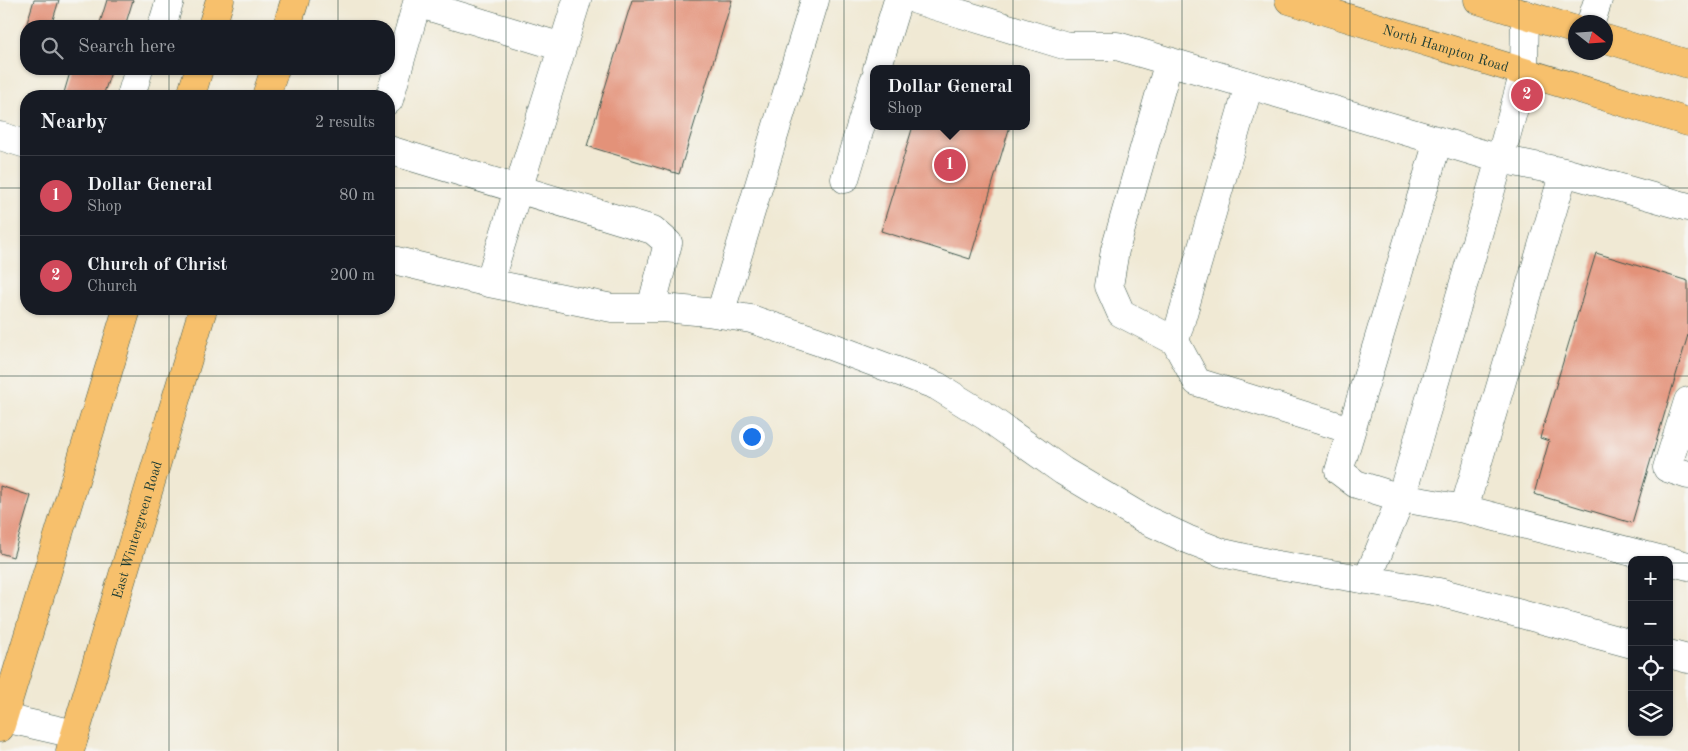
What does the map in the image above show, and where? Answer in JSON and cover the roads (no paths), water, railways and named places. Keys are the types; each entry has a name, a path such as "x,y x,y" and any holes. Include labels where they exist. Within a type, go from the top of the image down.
{"main road":[{"path":"214,20 220,0"},
{"path":"289,20 295,0"},
{"name":"North Hampton Road","path":"1289,0 1688,122"},
{"path":"1478,0 1535,11 1568,26"},
{"path":"1613,41 1688,64"},
{"path":"193,90 198,75"},
{"path":"268,90 272,75"},
{"path":"1,721 125,315"},
{"name":"East Wintergreen Road","path":"73,743 201,315"}],"street":[{"path":"164,20 170,0"},
{"path":"489,283 577,0"},
{"path":"720,314 815,0"},
{"path":"879,65 898,0"},
{"path":"916,0 1067,46 1117,46 1500,159 1564,172 1688,207"},
{"path":"1593,15 1598,0"},
{"path":"392,90 417,3 562,47"},
{"path":"1367,580 1401,498 1524,72 1535,11"},
{"path":"1169,61 1115,250 1109,286 1121,313 1175,341 1197,382 1351,430"},
{"path":"133,90 137,75"},
{"path":"1175,341 1249,85"},
{"path":"845,179 870,95"},
{"path":"0,136 20,142"},
{"path":"1438,141 1339,471 1356,484 1401,498 1464,509 1647,556"},
{"path":"395,152 654,230 668,243 651,308"},
{"path":"1464,509 1564,172"},
{"path":"395,260 489,283 612,308 651,308 720,314 751,319 817,341 937,386 987,417 1063,471 1144,520 1223,553 1272,564 1439,592 1628,642"},
{"path":"1688,401 1667,468 1688,474"},
{"path":"1673,562 1688,566"},
{"path":"1673,655 1688,659"},
{"path":"1,721 73,743"}],"place":[{"name":"Church of Christ","path":"1527,95"},
{"name":"Dollar General","path":"950,165"}]}
